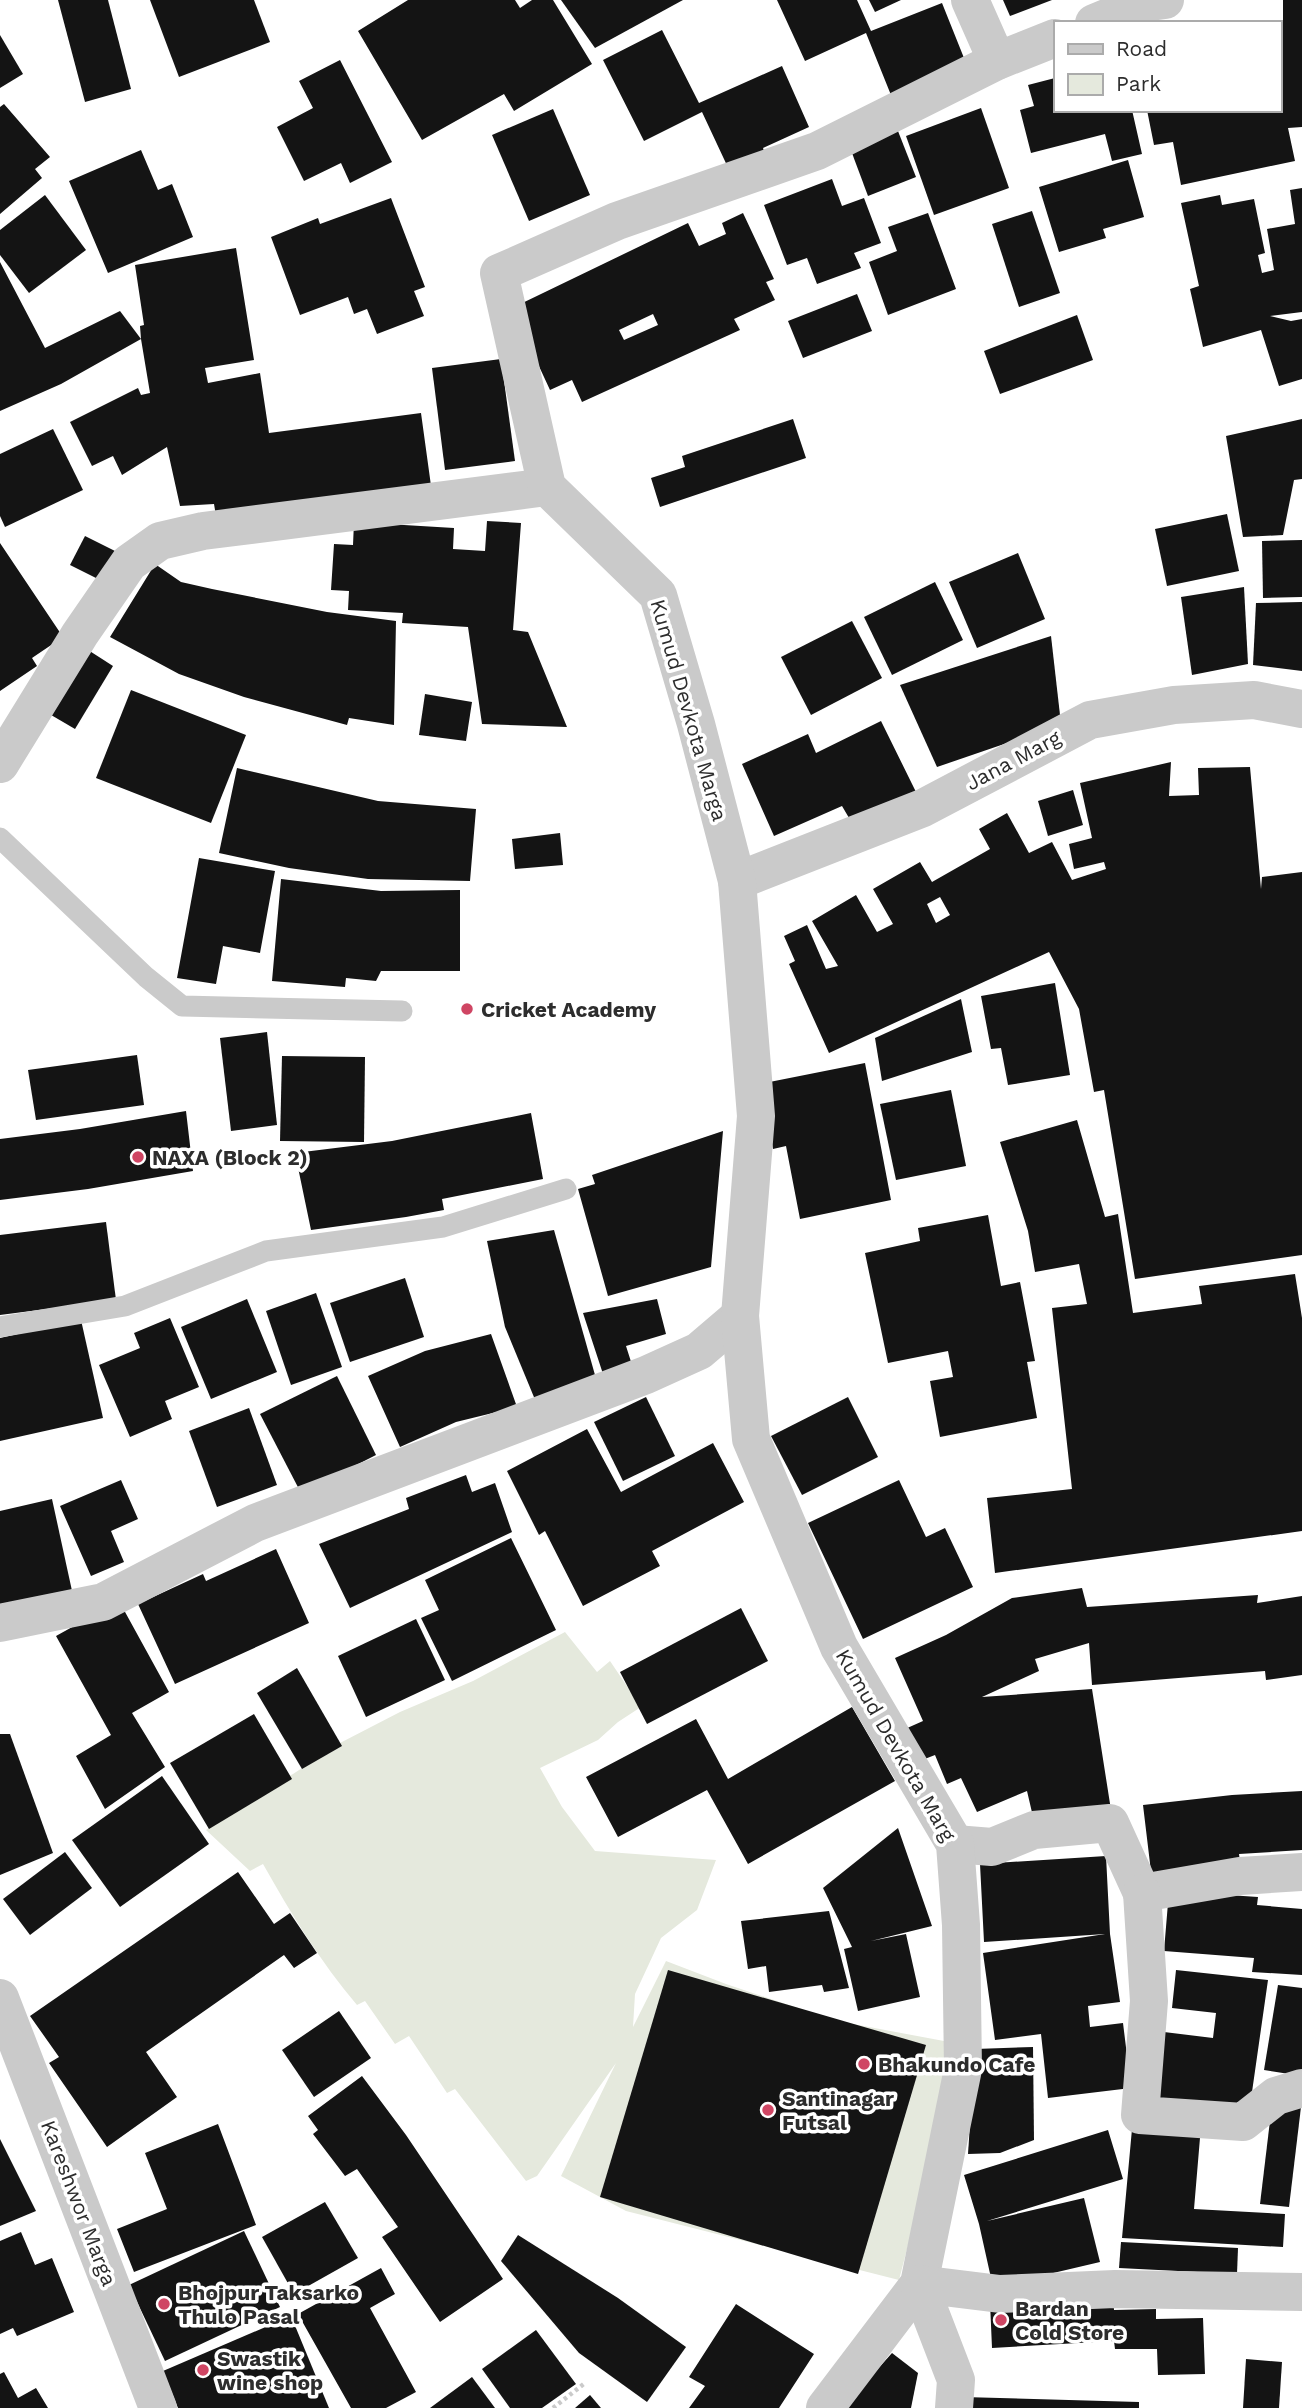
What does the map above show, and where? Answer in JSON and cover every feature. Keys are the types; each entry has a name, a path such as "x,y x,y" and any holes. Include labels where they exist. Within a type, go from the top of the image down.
{"street":[{"path":"970,0 997,61"},
{"path":"1099,21 1143,3 1165,0"},
{"path":"0,764 80,634 129,563 160,541 203,531 547,487 499,273 617,221 817,151 997,61 1054,38"},
{"name":"Kumud Devkota Marga","path":"547,487 658,595 696,724 737,881 756,1116 740,1316"},
{"name":"Jana Marg","path":"737,881 923,808 1090,720 1174,705 1254,700 1302,709"},
{"path":"0,1623 103,1602 255,1523 646,1375 699,1351 740,1316"},
{"name":"Kumud Devkota Marg","path":"740,1316 751,1438 839,1647 955,1844 961,1925 962,2069 919,2284 825,2408"},
{"path":"955,1844 992,1847 1034,1830 1110,1823 1142,1893 1149,2001 1140,2115 1243,2122 1276,2096 1302,2088"},
{"path":"1142,1893 1240,1876 1302,1872"},
{"name":"Kareshwor Marga","path":"0,2000 158,2408"},
{"path":"954,2408 956,2380 919,2284 1000,2294 1115,2289 1302,2292"}],"lane":[{"path":"0,838 146,977 182,1006 402,1011"},
{"path":"0,1327 125,1306 266,1251 443,1227 566,1189"}],"path":[{"path":"553,2408 585,2383"}],"green space":[{"path":"565,1632 597,1672 610,1661 641,1707 618,1722 598,1740 540,1768 562,1807 595,1851 716,1860 697,1910 661,1938 635,1994 633,2027 666,1961 837,2021 960,2044 899,2280 626,2211 561,2176 616,2063 537,2176 526,2181 455,2089 447,2093 409,2036 395,2044 365,2001 357,2005 307,1937 263,1864 250,1871 206,1830 245,1800 293,1774 340,1743 400,1712 473,1681"}],"building":[{"path":"58,0 108,0 131,89 85,102"},
{"path":"150,0 254,0 270,42 179,77"},
{"path":"408,0 515,0 520,8 532,0 553,0 592,64 514,111 504,94 422,140 358,31"},
{"path":"561,0 683,0 595,48"},
{"path":"777,0 857,0 871,31 942,3 968,68 895,105 866,33 805,61"},
{"path":"869,0 901,0 875,12"},
{"path":"1003,0 1052,0 1010,16"},
{"path":"1283,0 1302,0 1302,127 1288,128 1295,161 1181,185 1173,142 1154,145 1147,112 1281,112"},
{"path":"662,30 699,103 782,66 809,127 763,148 767,158 731,174 702,112 644,141 603,60"},
{"path":"0,35 23,74 0,88"},
{"path":"340,60 392,162 350,183 341,163 304,181 277,127 313,108 299,81"},
{"path":"1054,78 1054,112 1132,112 1142,154 1112,161 1105,134 1031,153 1020,110 1034,106 1028,85"},
{"path":"4,104 50,157 35,169 42,178 0,214 0,107"},
{"path":"981,108 1009,188 934,215 906,136"},
{"path":"553,109 590,195 529,221 492,135"},
{"path":"896,126 916,177 868,196 849,145"},
{"path":"141,150 158,190 172,184 193,237 108,273 69,181"},
{"path":"1128,160 1144,217 1103,229 1106,238 1059,252 1039,187"},
{"path":"832,179 842,206 864,198 881,243 854,253 861,268 817,284 807,258 787,265 764,205"},
{"path":"1302,188 1302,312 1270,316 1291,321 1302,319 1302,379 1279,386 1261,330 1203,347 1190,289 1199,286 1181,203 1220,195 1222,205 1254,199 1265,253 1258,255 1262,273 1274,270 1267,229 1295,224 1290,190"},
{"path":"45,195 86,250 29,293 0,255 0,230"},
{"path":"391,198 425,287 414,291 424,316 377,334 367,309 354,314 348,297 300,315 271,237 318,218 320,224"},
{"path":"1032,211 1060,293 1019,307 992,224"},
{"path":"743,213 774,279 766,282 775,300 734,319 740,330 582,402 572,380 550,390 512,308 688,223 699,246 726,234 722,223","holes":["653,314 658,325 624,340 619,330"]},
{"path":"928,213 956,289 888,315 869,262 897,251 888,227"},
{"path":"236,248 254,360 205,368 208,383 260,373 269,433 421,413 432,493 216,516 214,504 180,506 167,447 122,475 113,456 92,466 70,422 138,388 141,395 150,393 141,339 140,326 144,325 135,265"},
{"path":"0,262 45,348 120,311 141,339 61,384 0,411"},
{"path":"857,294 872,331 803,358 788,321"},
{"path":"1077,315 1093,360 1000,394 984,351"},
{"path":"501,359 515,461 445,470 432,368"},
{"path":"793,419 806,458 660,507 651,478 685,467 682,456"},
{"path":"1302,419 1302,479 1294,480 1283,535 1243,537 1226,436"},
{"path":"53,429 83,490 5,527 0,516 0,454"},
{"path":"1227,514 1239,571 1167,586 1155,529"},
{"path":"487,521 521,523 513,630 528,632 567,727 482,724 468,627 402,623 403,613 348,610 349,591 331,590 334,544 353,545 354,522 454,528 453,549 485,551"},
{"path":"85,536 115,551 100,580 70,565"},
{"path":"1302,540 1302,597 1263,598 1262,541"},
{"path":"0,543 63,637 32,658 37,666 0,691"},
{"path":"1018,553 1045,619 977,648 949,582"},
{"path":"155,564 181,582 327,612 396,621 394,725 349,718 347,725 244,697 179,674 110,637"},
{"path":"935,582 963,640 892,675 864,617"},
{"path":"1244,587 1248,664 1192,675 1181,597"},
{"path":"1302,602 1302,671 1253,665 1256,603"},
{"path":"852,621 882,678 811,715 781,657"},
{"path":"1051,636 1060,715 1022,738 937,767 900,685"},
{"path":"85,648 113,666 75,729 46,712"},
{"path":"131,690 246,735 211,823 96,778"},
{"path":"425,694 472,702 466,741 419,735"},
{"path":"881,721 916,792 852,823 842,806 774,836 742,764 808,734 816,753"},
{"path":"1171,762 1169,796 1199,795 1198,768 1250,767 1261,889 1262,877 1302,872 1302,1255 1135,1279 1104,1090 1094,1092 1079,1009 1049,952 829,1053 789,964 795,961 784,936 807,925 826,969 838,966 812,921 856,895 877,932 893,924 873,889 920,862 932,882 990,849 979,829 1007,813 1029,853 1052,842 1072,880 1106,869 1104,862 1074,869 1069,844 1092,838 1080,783","holes":["940,897 950,915 936,923 927,904"]},
{"path":"237,768 378,801 476,809 470,881 368,879 289,868 219,853"},
{"path":"1073,790 1083,825 1048,836 1038,801"},
{"path":"560,833 563,865 515,869 512,839"},
{"path":"199,858 275,871 260,953 223,946 216,984 177,978"},
{"path":"281,879 381,891 460,890 460,971 381,971 376,981 346,978 345,987 272,981"},
{"path":"1055,983 1070,1075 1008,1085 1001,1048 991,1049 981,996"},
{"path":"961,999 972,1052 882,1081 875,1038"},
{"path":"267,1032 277,1125 231,1131 220,1038"},
{"path":"137,1055 144,1105 36,1120 28,1070"},
{"path":"282,1056 365,1057 364,1142 280,1141"},
{"path":"865,1063 891,1200 800,1219 786,1146 773,1149 760,1084"},
{"path":"951,1090 966,1166 896,1180 880,1104"},
{"path":"186,1111 193,1171 88,1189 0,1200 0,1139"},
{"path":"531,1113 543,1179 442,1199 444,1210 311,1230 295,1153 392,1141"},
{"path":"1077,1120 1105,1217 1118,1214 1133,1313 1202,1304 1199,1286 1295,1274 1302,1318 1302,1531 995,1573 987,1498 1072,1489 1052,1308 1087,1304 1079,1264 1035,1272 1028,1231 1000,1142"},
{"path":"723,1131 711,1267 608,1296 578,1189 595,1184 592,1175"},
{"path":"988,1215 1001,1286 1020,1282 1035,1361 1027,1362 1037,1418 940,1437 930,1381 953,1377 948,1351 888,1363 865,1253 920,1241 918,1228"},
{"path":"106,1222 116,1300 0,1315 0,1235"},
{"path":"554,1230 595,1375 536,1402 505,1327 487,1241"},
{"path":"405,1278 424,1337 350,1362 330,1303"},
{"path":"316,1293 342,1367 291,1385 266,1311"},
{"path":"247,1299 277,1372 211,1399 181,1327"},
{"path":"657,1299 666,1334 626,1346 633,1368 604,1377 583,1313"},
{"path":"170,1318 199,1387 165,1401 172,1419 130,1437 99,1365 140,1348 134,1333"},
{"path":"81,1320 103,1418 0,1441 0,1338"},
{"path":"491,1334 517,1407 456,1422 400,1447 368,1376 425,1351"},
{"path":"337,1376 376,1455 301,1493 260,1414"},
{"path":"646,1397 675,1456 623,1481 594,1422"},
{"path":"848,1397 878,1457 802,1495 771,1436"},
{"path":"249,1408 277,1485 217,1507 189,1431"},
{"path":"587,1429 621,1492 713,1443 744,1502 652,1551 660,1566 583,1606 545,1531 539,1535 507,1471"},
{"path":"466,1475 472,1492 495,1483 512,1532 350,1608 319,1544 409,1509 406,1498"},
{"path":"121,1480 138,1519 111,1531 124,1562 91,1576 60,1506"},
{"path":"899,1480 926,1537 945,1528 973,1587 863,1639 808,1523"},
{"path":"52,1499 74,1600 0,1616 0,1511"},
{"path":"511,1538 556,1630 452,1681 421,1618 439,1610 425,1580"},
{"path":"276,1549 309,1623 175,1684 138,1604 203,1574 206,1581"},
{"path":"1082,1588 1087,1607 1258,1595 1257,1603 1302,1596 1302,1675 1266,1680 1265,1671 1092,1685 1089,1643 1035,1659 1039,1671 982,1697 1092,1689 1111,1810 1034,1821 1027,1791 977,1812 961,1778 947,1784 935,1755 917,1762 905,1729 923,1721 895,1658 946,1635 1012,1598"},
{"path":"119,1601 169,1692 132,1713 165,1767 105,1809 76,1756 111,1735 56,1636"},
{"path":"741,1608 768,1661 647,1724 620,1672"},
{"path":"416,1619 445,1680 366,1717 338,1656"},
{"path":"297,1668 342,1746 302,1769 257,1693"},
{"path":"852,1707 895,1781 748,1864 707,1790 618,1837 586,1777 696,1719 728,1779"},
{"path":"254,1714 292,1779 209,1829 170,1763"},
{"path":"0,1734 10,1734 53,1853 0,1875"},
{"path":"162,1776 209,1844 120,1907 72,1840"},
{"path":"1302,1791 1302,1850 1239,1854 1241,1870 1152,1880 1143,1805 1232,1795"},
{"path":"898,1828 932,1926 871,1941 906,1934 920,1997 858,2011 844,1949 852,1947 823,1888"},
{"path":"65,1852 92,1888 30,1935 3,1899"},
{"path":"1106,1856 1110,1934 1120,2002 1088,2006 1090,2027 1123,2023 1131,2088 1048,2098 1041,2034 995,2040 983,1953 1105,1934 984,1942 980,1864"},
{"path":"238,1872 274,1924 290,1913 317,1953 294,1968 284,1955 146,2052 177,2097 107,2147 49,2063 59,2057 30,2016"},
{"path":"1169,1891 1258,1897 1257,1905 1302,1909 1302,1975 1252,1972 1254,1958 1164,1951"},
{"path":"829,1911 849,1988 824,1992 822,1985 769,1992 766,1966 748,1969 741,1921"},
{"name":"Santinagar Futsal","path":"668,1970 926,2045 858,2274 600,2197"},
{"path":"1176,1970 1268,1980 1249,2113 1155,2101 1164,2032 1213,2038 1216,2013 1172,2008"},
{"path":"1278,1985 1302,1988 1302,2076 1264,2070"},
{"path":"339,2011 371,2058 314,2097 282,2050"},
{"path":"1033,2047 1034,2140 1000,2153 968,2154 975,2049"},
{"path":"362,2076 406,2135 503,2279 440,2322 382,2237 398,2227 357,2169 345,2176 313,2134 318,2130 308,2116"},
{"path":"1272,2104 1301,2107 1289,2207 1260,2204"},
{"path":"218,2124 256,2225 134,2272 117,2229 167,2209 145,2153"},
{"path":"1201,2126 1194,2209 1285,2214 1283,2247 1122,2238 1132,2129"},
{"path":"1108,2130 1123,2179 987,2221 1084,2198 1100,2262 993,2287 979,2224 964,2175"},
{"path":"0,2139 36,2211 0,2226"},
{"path":"325,2202 358,2258 294,2294 262,2237"},
{"path":"244,2231 280,2307 165,2361 129,2285"},
{"path":"21,2232 35,2265 52,2258 74,2312 17,2336 13,2328 0,2334 0,2241"},
{"path":"518,2235 618,2298 686,2347 647,2402 579,2353 501,2261"},
{"path":"1121,2242 1238,2248 1237,2274 1119,2268"},
{"path":"381,2268 395,2294 370,2308 416,2392 386,2408 351,2408 298,2314"},
{"path":"1113,2295 1114,2310 1156,2309 1156,2319 1203,2318 1205,2374 1158,2375 1157,2349 1115,2349 1114,2341 992,2348 990,2302"},
{"path":"736,2304 814,2354 779,2408 689,2408 705,2386 689,2377"},
{"path":"291,2316 329,2408 178,2408 163,2371"},
{"path":"536,2330 576,2384 542,2408 510,2408 482,2369"},
{"path":"892,2353 918,2373 911,2408 843,2408"},
{"path":"1246,2359 1282,2362 1279,2408 1243,2408"},
{"path":"4,2372 18,2398 36,2388 48,2408 0,2408 0,2374"},
{"path":"472,2377 495,2408 430,2408"},
{"path":"590,2395 601,2408 575,2408"},
{"path":"963,2397 1139,2402 1139,2408 962,2408"}],"place":[{"name":"Cricket Academy","path":"467,1009"},
{"name":"NAXA (Block 2)","path":"138,1157"},
{"name":"Bhakundo Cafe","path":"864,2064"},
{"name":"Santinagar Futsal","path":"768,2110"},
{"name":"Bhojpur Taksarko Thulo Pasal","path":"164,2304"},
{"name":"Bardan Cold Store","path":"1001,2320"},
{"name":"Swastik wine shop","path":"203,2370"}]}
